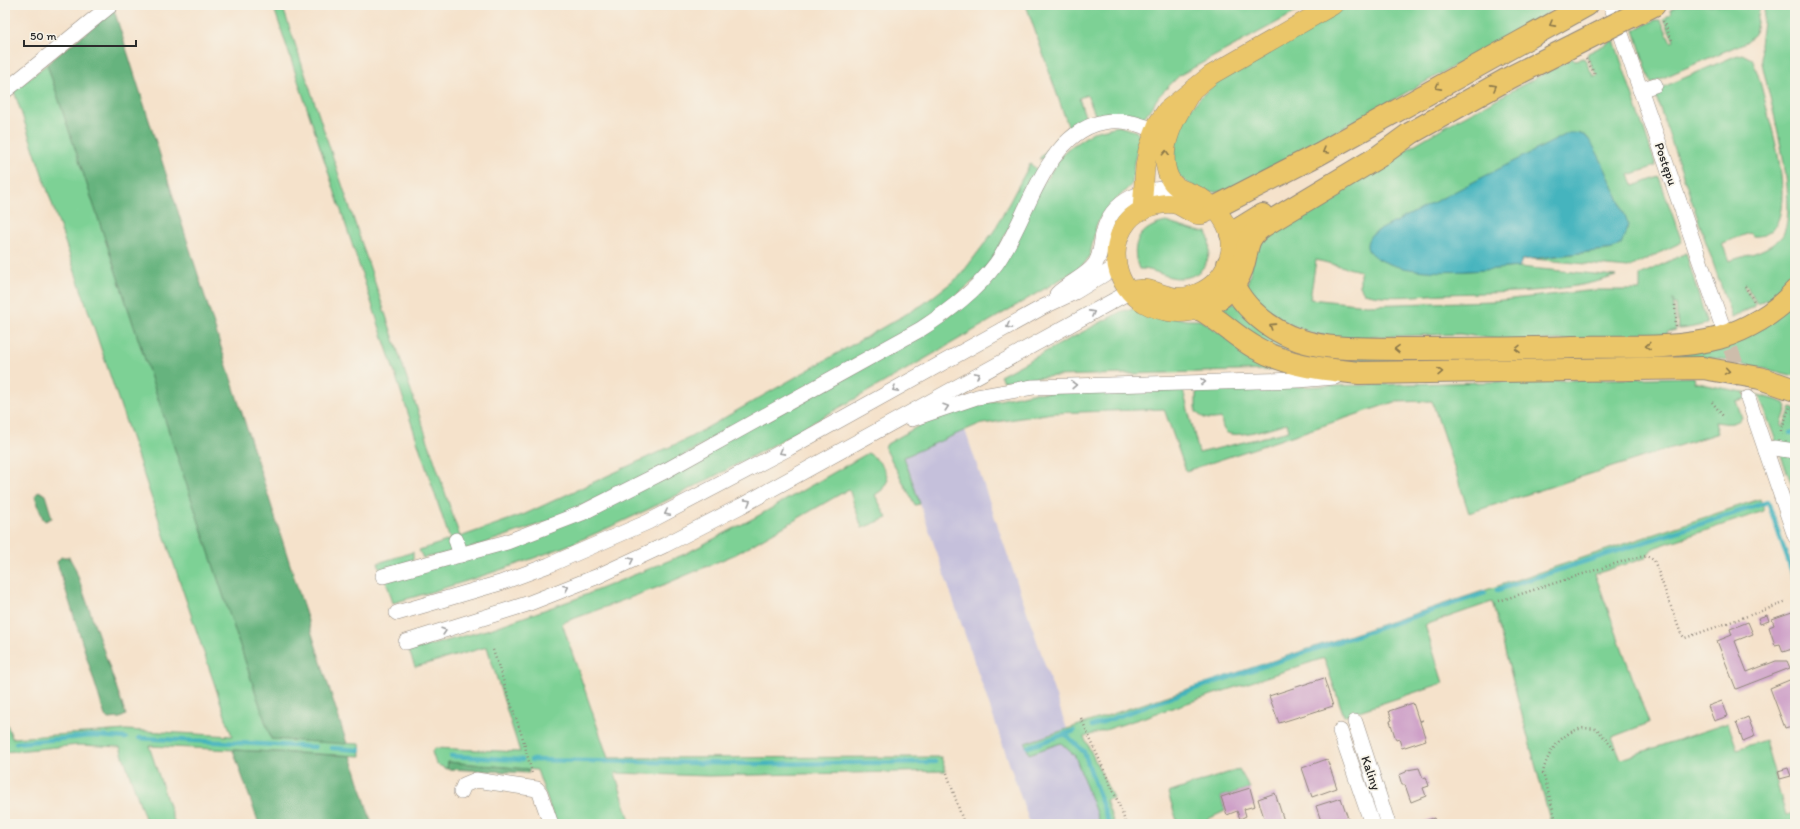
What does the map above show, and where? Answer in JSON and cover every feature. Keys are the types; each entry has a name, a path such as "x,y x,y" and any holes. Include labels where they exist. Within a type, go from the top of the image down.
{"highway":[{"path":"1214,208 1319,154 1587,5"},
{"path":"1200,309 1213,303 1233,286 1242,269 1248,240 1256,231 1378,157 1411,133 1511,77 1630,17 1658,13"},
{"path":"1231,234 1382,144 1396,137 1411,133"},
{"path":"1228,264 1229,278 1233,286 1248,306 1262,320 1291,337 1314,344 1353,348 1475,349 1644,346 1703,342 1730,334 1748,326 1781,305 1795,291"},
{"path":"1200,309 1212,315 1255,347 1274,357 1298,365 1359,373 1703,368 1760,378 1792,398"}],"main road":[{"path":"1142,211 1148,150 1155,130 1167,110 1218,71 1333,5"},
{"path":"1131,291 1142,288 1175,298 1191,296 1214,282 1222,274 1228,264 1231,234 1224,221 1214,208 1200,197 1177,188 1168,176 1166,149 1173,123 1193,89"},
{"path":"1200,309 1182,313 1158,310 1143,303 1122,280 1116,267 1116,250 1121,232 1129,220 1142,211 1156,205 1171,204 1199,215 1205,214 1214,208"}],"street":[{"path":"5,91 111,5"},
{"name":"Postępu","path":"1611,5 1721,322"},
{"path":"1640,90 1655,85"},
{"path":"383,576 507,542 544,529 622,494 938,318 971,292 996,263 1010,241 1046,168 1067,142 1078,133 1095,124 1110,121 1129,122 1155,130"},
{"path":"1043,307 1064,287 1091,268 1097,260 1106,226 1114,211 1128,199 1143,192 1159,188 1177,188"},
{"path":"397,613 492,585 535,570 648,522 789,448 1043,307 1074,292 1116,267"},
{"path":"406,642 527,604 596,576 703,526 1131,291"},
{"path":"870,434 978,397 1033,387 1299,380 1359,373"},
{"path":"1748,398 1795,536"},
{"path":"1766,451 1774,448 1795,451"},
{"path":"456,540 461,555"},
{"name":"Kaliny","path":"1354,722 1388,824"},
{"name":"Kaliny","path":"1340,731 1372,824"},
{"path":"461,792 464,785 476,780 537,789 540,793 551,824"}],"path":[{"path":"1658,13 1672,40"},
{"path":"1586,58 1596,76"},
{"path":"1745,286 1755,303"},
{"path":"1675,305 1676,328"},
{"path":"1781,430 1792,398"},
{"path":"1712,402 1723,416"},
{"path":"1499,601 1633,558 1647,556 1654,560 1681,634 1685,638 1787,602"},
{"path":"493,650 523,739 537,789"},
{"path":"1081,718 1118,802 1126,824"},
{"path":"1557,824 1543,773 1545,765 1563,736 1580,728 1597,729 1614,749"},
{"path":"946,773 964,824"}],"shaded area":[{"path":"965,430 1067,729 1026,743 1029,753 1061,743 1075,756 1100,824 1030,824 904,457"}],"green space":[{"path":"273,5 282,5 460,537 525,514 689,438 922,305 960,276 994,231 1030,164 1037,169 1039,175 985,271 934,315 650,474 549,521 467,549 423,558 419,550 450,540"},
{"path":"1026,5 1309,5 1180,75 1159,96 1143,119 1097,119 1087,95 1079,98 1085,116 1084,122 1045,159 1039,159 1068,126"},
{"path":"1350,5 1556,5 1539,21 1225,191 1215,192 1204,190 1194,187 1181,178 1175,164 1175,144 1185,117 1204,93 1228,76"},
{"path":"1680,5 1760,5 1755,34 1746,42 1651,83 1634,30 1655,20 1661,20 1671,42 1674,41 1664,19 1671,13 1670,10"},
{"path":"1765,5 1789,5 1795,24 1795,280 1770,303 1767,299 1757,304 1746,285 1744,287 1755,304 1753,307 1732,318 1654,91 1735,56 1742,54 1752,59 1762,88 1777,150 1782,190 1781,208 1777,223 1768,233 1753,236 1750,233 1722,243 1729,261 1758,252 1772,245 1783,235 1787,219 1788,198 1786,174 1761,58 1760,45"},
{"path":"114,10 347,744 271,739 47,64"},
{"path":"1614,40 1656,166 1629,175 1634,186 1659,177 1682,242 1628,268 1533,259 1613,249 1590,141 1586,136 1578,133 1417,270 1466,271 1519,267 1616,276 1575,286 1532,291 1384,296 1364,293 1360,286 1360,271 1316,260 1310,299 1367,305 1493,301 1596,290 1640,290 1640,275 1686,253 1707,324 1678,329 1676,304 1674,304 1673,299 1676,330 1667,332 1668,338 1506,341 1460,334 1343,338 1313,334 1293,326 1272,314 1260,304 1247,286 1257,242 1289,219 1444,127 1573,58 1575,60 1584,58 1594,77 1597,76 1587,57 1588,53"},
{"path":"47,64 271,739 360,744 361,756 149,746 175,824 147,824 120,747 79,745 5,752 5,718 12,738 126,730 232,736 14,91"},
{"path":"1118,126 1136,131 1140,137 1134,163 1132,184 1102,214 1096,226 1090,255 1085,263 1078,269 934,354 789,436 705,481 620,523 540,556 436,591 393,603 386,581 534,537 955,312 1066,150 1093,132"},
{"path":"1166,222 1195,231 1207,232 1210,247 1209,255 1202,268 1190,277 1176,278 1150,270 1139,269 1135,252 1136,244 1139,238 1143,232 1149,228"},
{"path":"1233,302 1267,335 1677,350 1795,304 1795,376 1722,359 1701,357 1366,365 1277,351 1219,312"},
{"path":"1133,309 1187,320 1200,320 1275,367 1274,370 1055,376 1003,381 1000,376 1122,311"},
{"path":"1694,377 1695,382 1758,395 1736,401 1742,418 1739,421 1732,423 1715,422 1718,433 1469,513 1432,401 1394,402 1186,471 1164,409 1052,413 977,425 904,457 920,504 915,505 885,448 887,444 922,424 986,403 1031,393 1183,390 1199,453 1289,431 1287,423 1246,433 1231,434 1226,432 1221,418 1207,419 1196,412 1196,393 1202,389"},
{"path":"1759,395 1785,403 1787,408 1781,426 1783,428 1791,408 1795,409 1795,447 1777,444"},
{"path":"868,453 881,464 887,476 888,480 882,490 875,495 887,518 862,528 849,489 736,554 656,588 562,623 608,758 941,757 946,771 709,776 615,773 631,824 556,824 537,770 448,762 447,769 436,764 432,752 435,748 520,752 487,647 415,667 409,651 490,629 578,598 685,554 756,517"},
{"path":"1780,453 1795,455 1795,493"},
{"path":"39,491 45,495 52,518 45,521 35,496"},
{"path":"1760,499 1764,511 1656,547 1652,549 1645,558 1595,574 1649,723 1612,737 1621,759 1728,723 1737,749 1765,740 1786,815 1795,813 1795,824 1551,824 1492,602 1425,625 1443,683 1344,716 1324,658 1084,737 1113,798 1106,800 1114,824 1100,824 1075,756 1061,743 1029,754 1025,743"},
{"path":"413,552 413,560 381,572 378,563"},
{"path":"61,557 69,557 75,568 126,715 120,718 108,719 105,716 57,562"},
{"path":"233,750 351,756 372,824 259,824"},
{"path":"448,762 528,769 529,773 447,769"},
{"path":"1239,769 1250,788 1221,797 1225,811 1206,820 1207,823 1204,824 1178,824 1168,793"}],"water":[{"path":"1569,133 1581,134 1590,141 1602,163 1629,225 1621,244 1613,249 1522,260 1519,267 1444,272 1405,268 1388,263 1374,256 1369,251 1367,243 1372,234"}],"building":[{"path":"1792,612 1795,620 1795,648 1783,652 1780,644 1775,645 1769,627 1774,625 1772,619"},
{"path":"1767,615 1769,621 1760,624 1758,618"},
{"path":"1748,622 1753,634 1735,641 1747,672 1776,661 1787,661 1790,668 1736,689 1717,641 1732,635 1730,629"},
{"path":"1324,678 1333,706 1279,723 1269,696"},
{"path":"1792,679 1795,687 1795,725 1785,728 1770,688"},
{"path":"1722,701 1728,716 1714,721 1708,706"},
{"path":"1413,703 1419,721 1423,720 1420,722 1426,740 1402,748 1399,739 1396,740 1390,721 1392,720 1389,711"},
{"path":"1748,717 1755,736 1743,741 1736,722"},
{"path":"1327,759 1337,788 1312,797 1302,768"},
{"path":"1419,768 1423,778 1426,777 1429,786 1423,788 1426,796 1411,802 1405,785 1402,785 1399,775 1407,770"},
{"path":"1788,768 1791,776 1780,779 1778,771"},
{"path":"1250,788 1255,806 1244,809 1246,816 1240,819 1237,811 1227,815 1221,797"},
{"path":"1275,793 1285,824 1266,824 1258,799"},
{"path":"1341,798 1350,824 1322,824 1316,806"},
{"path":"1434,818 1436,824 1416,824"}],"waterway":[{"path":"1791,433 1795,432"},
{"path":"1497,590 1768,502 1795,581"},
{"path":"1092,726 1194,689 1485,593"},
{"path":"1028,747 1074,731"},
{"path":"1065,734 1084,752 1109,824"},
{"path":"16,743 91,736 126,738"},
{"path":"139,738 315,747"},
{"path":"332,748 360,750"},
{"path":"451,756 522,760"},
{"path":"531,760 758,764 935,762"}],"tunnel":[{"path":"1723,327 1748,398"}]}
